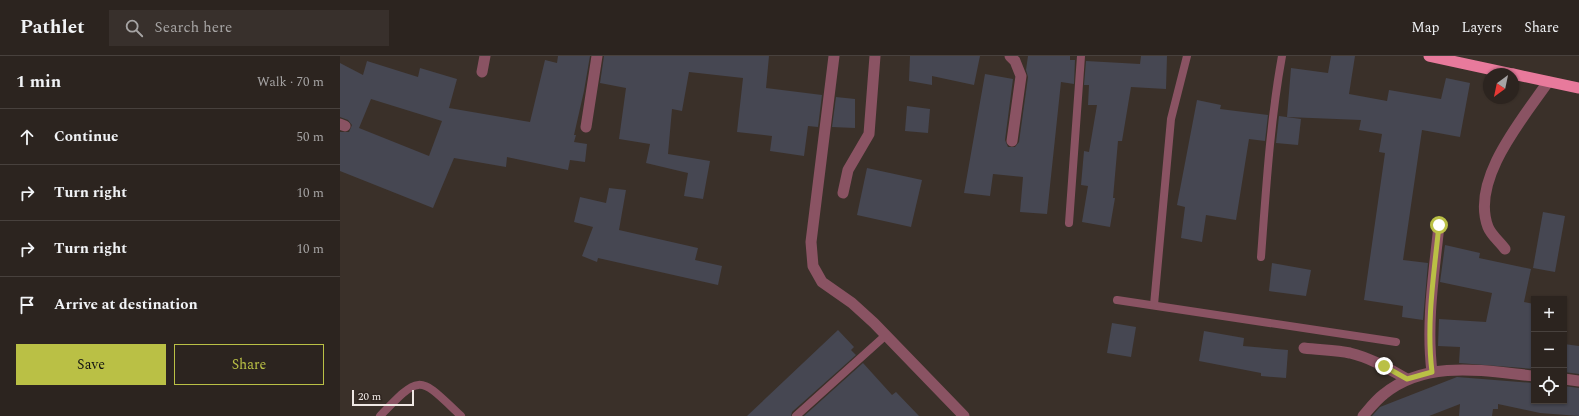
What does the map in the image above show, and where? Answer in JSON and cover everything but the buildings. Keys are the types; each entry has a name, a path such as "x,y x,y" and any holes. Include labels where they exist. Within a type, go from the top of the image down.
{"highway":[{"path":"1429,56 1484,68"},
{"path":"1519,76 1579,88"}],"street":[{"path":"482,72 484,56"},
{"path":"586,127 597,56"},
{"path":"834,56 811,242 813,266 827,287 852,304 886,336 964,416"},
{"path":"843,193 848,170 869,134 875,56"},
{"path":"1010,56 1015,61 1020,76 1012,141"},
{"path":"1505,249 1489,229 1485,216 1484,205 1487,186 1498,159 1522,118 1548,82"},
{"path":"1432,372 1429,347 1430,321 1439,225"},
{"path":"1304,348 1348,352 1384,366 1407,379"},
{"path":"1363,416 1384,394 1407,379 1432,372 1453,369 1531,376"},
{"path":"1567,379 1579,381"}],"lane":[{"path":"1069,223 1080,56"},
{"path":"1154,305 1171,119 1187,56"},
{"path":"1261,257 1269,155 1282,56"},
{"path":"1117,300 1396,342"},
{"path":"796,416 886,336"},
{"path":"380,416 404,391 413,385 420,384 433,390 461,416"}],"route":[{"path":"1384,366 1407,379 1432,372 1429,347 1431,307 1439,225"}]}
